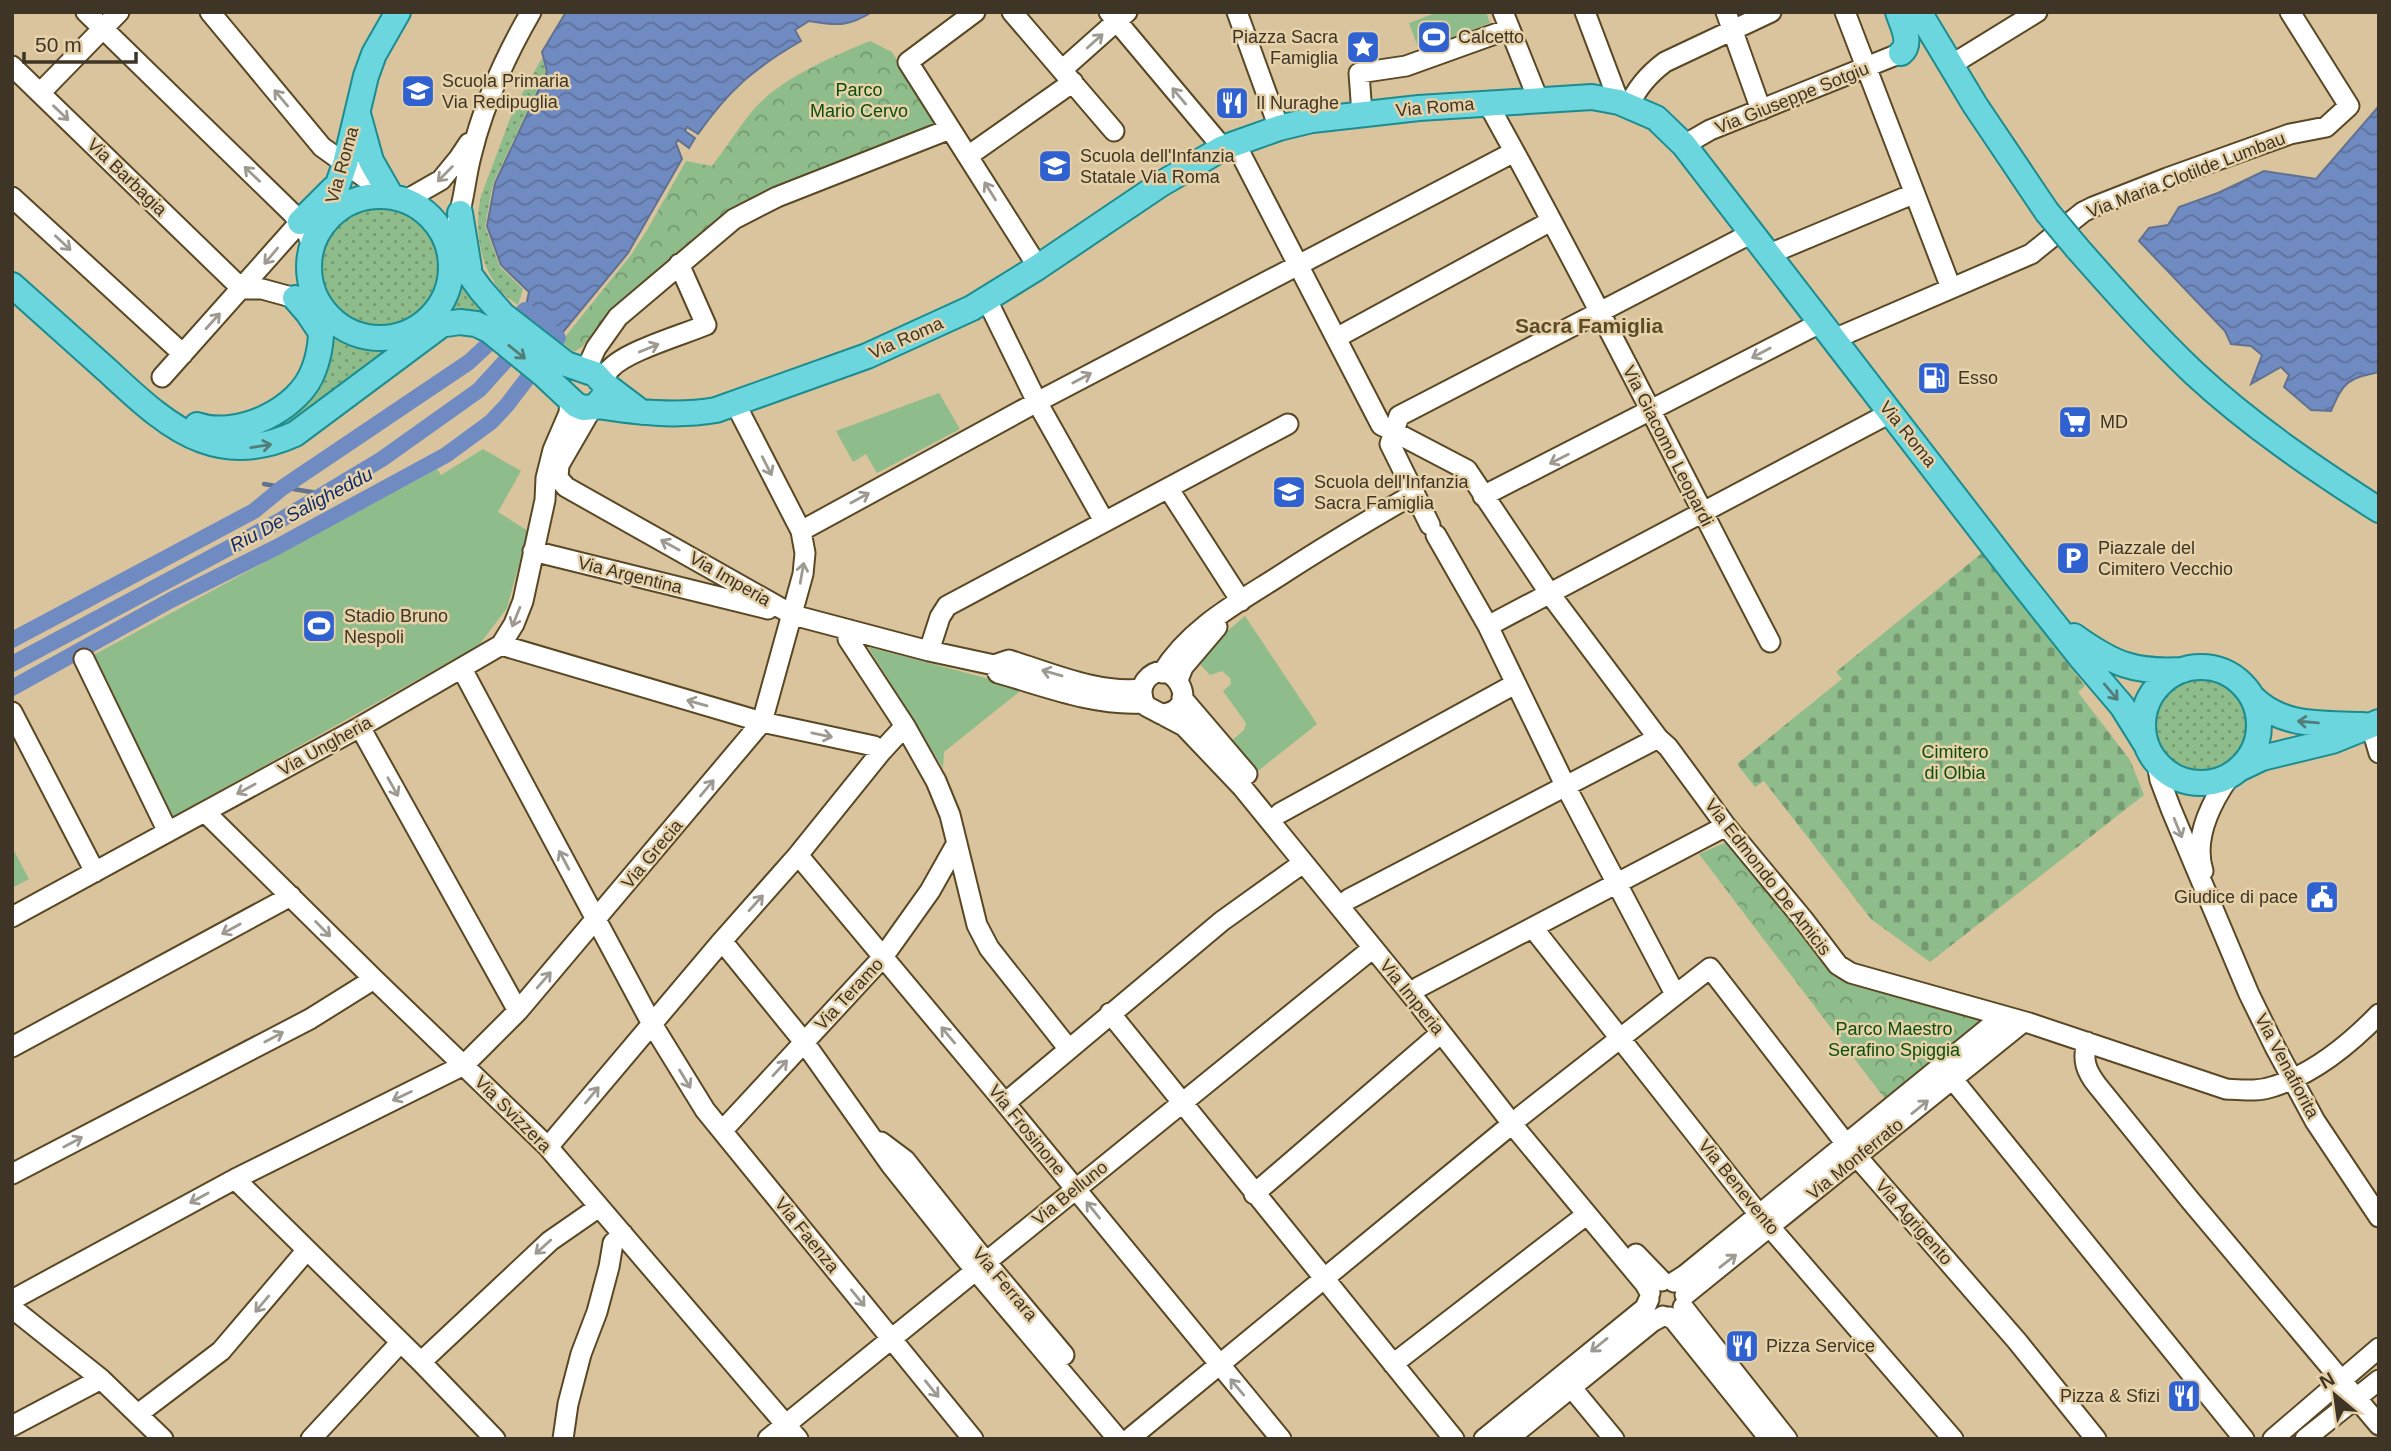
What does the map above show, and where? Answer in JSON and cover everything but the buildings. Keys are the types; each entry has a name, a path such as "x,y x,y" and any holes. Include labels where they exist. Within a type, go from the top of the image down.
{"main road":[{"name":"Via Roma","path":"325,221 374,54 398,12"},
{"path":"1898,12 1907,42 1901,53"},
{"path":"1919,12 2010,160 2047,212 2135,313 2195,374 2259,426 2322,473 2379,510"},
{"name":"Via Roma","path":"448,245 481,290 496,323 589,394 641,413 694,414 736,405 888,347 987,300 1161,184 1229,145 1279,128 1312,120 1487,102 1592,97 1624,104 1656,118 1684,145 2053,620"},
{"name":"Via Roma","path":"357,110 371,161 400,192"},
{"path":"300,222 340,175"},
{"path":"12,285 135,395 184,433 232,448 272,444 295,434 327,412 423,333 429,318 440,306 451,276 448,245 432,218 400,192 362,198 336,211 325,221 312,246 308,266 311,287 331,319 346,330 382,338 423,333"},
{"path":"460,214 469,272"},
{"path":"295,298 320,305"},
{"path":"295,298 322,335"},
{"path":"135,395 206,428 226,430 249,425 273,413 303,388 313,373 322,335 320,305"},
{"name":"Via Roma","path":"423,333 460,322 496,323"},
{"path":"2053,620 2105,658 2139,669 2160,671 2199,667 2230,674 2243,684 2265,710 2282,718 2305,723 2376,725"},
{"path":"2053,620 2122,706 2152,754 2169,774 2183,781 2214,782 2262,758 2325,743 2376,725"},
{"path":"2152,754 2143,731 2149,700 2163,682 2183,670"},
{"path":"2235,772 2252,753 2259,734 2259,715 2252,697"}],"street":[{"path":"86,12 300,222 312,246"},
{"path":"40,93 119,12"},
{"path":"210,12 322,147 340,175 400,192 440,180 459,158 482,121"},
{"path":"448,245 460,214 468,167 498,75 531,12"},
{"path":"975,12 908,62 1038,267"},
{"path":"1012,12 1114,131"},
{"path":"1237,12 1279,128"},
{"path":"1585,12 1624,104 1650,73 1729,20 1771,12"},
{"path":"1845,12 1951,288"},
{"path":"1951,65 2037,12"},
{"name":"Via Maria Clotilde Lumbau","path":"1483,496 1649,412 1828,330 1951,288 2032,254 2083,212 2093,207 2281,137 2326,127 2349,106 2290,12"},
{"path":"968,156 1068,75 1117,15"},
{"name":"Via Edmondo De Amicis","path":"1117,15 1229,145 1298,266 1381,425 1467,470 1550,594 1726,827 1838,965 1851,973 2023,1022 2226,1089 2252,1091 2274,1087 2292,1079 2338,1050 2379,1014"},
{"path":"1362,114 1359,72 1406,65 1506,20 1538,99"},
{"path":"1729,20 1761,110"},
{"name":"Via Giuseppe Sotgiu","path":"1684,145 1710,130 1901,53"},
{"name":"Via Barbagia","path":"12,66 242,289"},
{"name":"Via Giacomo Leopardi","path":"1487,102 1599,311 1770,642"},
{"path":"545,500 555,490 566,487 558,478 559,465 589,394 596,348 618,317 734,219 761,204 950,129"},
{"path":"736,405 801,531 1037,402 1514,152"},
{"path":"1767,255 1913,194"},
{"path":"12,197 183,354"},
{"path":"1336,338 1551,221"},
{"path":"162,377 300,222"},
{"path":"1128,1438 1675,994 1615,884 1488,626 1433,530 1390,444 1399,416 1752,233"},
{"path":"589,394 612,366 626,357 706,325 679,264"},
{"path":"242,289 262,289 295,298"},
{"path":"987,300 1037,402 1104,521"},
{"name":"Via Ungheria","path":"12,917 360,727 501,645 514,624 523,601 553,450 569,412 589,394"},
{"path":"1488,626 1890,413"},
{"path":"929,650 940,617 947,607 1288,424"},
{"name":"Via Imperia","path":"566,487 730,590"},
{"path":"1168,488 1233,606"},
{"path":"1174,683 1151,676 1143,696 1149,709 1167,713 1177,708 1174,683 1183,667 1214,634 1233,606 1353,528 1414,494"},
{"name":"Via Grecia","path":"12,1300 235,1179 464,1066 518,1011 762,722 803,574 805,553 801,531"},
{"name":"Via Argentina","path":"533,551 730,590 793,615"},
{"path":"793,615 994,665 1009,660 1101,687 1143,696"},
{"path":"850,630 848,639 905,726 936,781 950,816 977,925 989,948 1068,1048"},
{"path":"501,645 762,722 874,746 881,752"},
{"path":"84,659 168,832"},
{"name":"Via Faenza","path":"462,669 652,1024 688,1085 973,1439"},
{"name":"Via Imperia","path":"1174,683 1419,987 1586,1215 1645,1284 1667,1299 1674,1320 1770,1439"},
{"path":"1280,813 1515,684"},
{"path":"12,712 95,872"},
{"name":"Via Imperia","path":"1161,713 1178,722 1198,739 1242,787 1441,1033 1638,1256 1667,1299 1787,1439"},
{"path":"2376,725 2379,753"},
{"path":"548,1147 905,726"},
{"path":"360,727 518,1011"},
{"path":"1349,899 1658,738"},
{"name":"Via Venafiorita","path":"2152,754 2171,809 2249,994 2315,1121 2379,1217"},
{"name":"Via Venafiorita","path":"2213,906 2200,861 2202,835 2208,812 2235,772"},
{"name":"Via Svizzera","path":"205,812 548,1147 792,1431"},
{"path":"1419,987 1726,827"},
{"name":"Via Teramo","path":"723,1130 883,957 929,891 957,844"},
{"name":"Via Frosinone","path":"798,855 1281,1439"},
{"path":"1005,1102 1222,921 1303,863"},
{"path":"12,1047 290,896"},
{"name":"Via Benevento","path":"1533,928 1765,1220 1953,1439"},
{"name":"Via Ferrara","path":"722,941 804,1042 872,1136 905,1160 981,1267 1128,1438"},
{"name":"Via Belluno","path":"768,1439 792,1431 892,1339 1373,948"},
{"name":"Via Agrigento","path":"1675,994 1710,968 1852,1150 2096,1439"},
{"path":"12,1174 310,1019 374,979"},
{"path":"1110,1013 1454,1439"},
{"name":"Via Monferrato","path":"1948,1073 2003,1016"},
{"name":"Via Monferrato","path":"1484,1439 1645,1308 1667,1299 1948,1073 2023,1022"},
{"path":"1254,1194 1441,1033"},
{"path":"2087,1042 2085,1065 2097,1085 2379,1425"},
{"path":"1948,1073 2244,1439"},
{"path":"235,1179 421,1362 495,1439"},
{"path":"421,1362 550,1241 599,1207"},
{"path":"1393,1364 1586,1215"},
{"path":"563,1439 568,1404 581,1354 597,1312 613,1243 623,1234"},
{"path":"138,1414 221,1351 306,1251"},
{"name":"Via Monferrato","path":"1508,1439 1652,1322 1667,1299"},
{"path":"12,1308 101,1379 163,1439"},
{"path":"311,1439 400,1343"},
{"path":"2273,1439 2379,1349"},
{"path":"12,1426 101,1379"},
{"path":"2305,1439 2379,1380"},
{"path":"1572,1387 1614,1439"}],"green space":[{"name":"Calcetto","path":"1438,12 1486,12 1490,23 1419,50 1409,23"},
{"name":"Parco Mario Cervo","path":"870,41 892,52 936,124 734,206 618,309 603,319 583,346 574,352 561,342 631,255 686,161 712,166 748,116 765,98 808,69"},
{"path":"542,58 546,72 493,183 485,226 500,267 523,289 518,305 501,291 483,258 478,233 479,208 514,108"},
{"path":"380,206 403,211 423,224 436,244 441,267 436,290 423,310 403,323 380,328 357,323 337,310 324,290 319,267 324,244 337,224 357,211"},
{"path":"461,270 488,314 448,311 459,289"},
{"path":"327,323 359,340 395,344 284,425 282,420"},
{"path":"939,393 960,429 877,473 866,454 853,462 836,431"},
{"name":"Stadio Bruno Nespoli","path":"483,449 521,471 498,512 528,531 507,608 479,645 171,818 90,657 437,469 441,475"},
{"name":"Cimitero di Olbia","path":"1982,553 2085,686 2078,692 2130,760 2144,795 1930,962 1871,919 1764,781 1755,787 1737,764 1842,679 1836,672"},
{"path":"1245,616 1317,724 1258,771 1253,770 1244,760 1246,756 1242,757 1237,751 1239,746 1234,747 1230,742 1244,730 1246,723 1223,691 1231,684 1230,678 1222,671 1210,675 1195,659"},
{"path":"868,647 1024,688 944,752 943,768"},
{"path":"2202,677 2221,681 2237,691 2247,707 2251,726 2247,745 2237,761 2221,771 2202,775 2183,771 2167,761 2157,745 2153,726 2157,707 2167,691 2183,681"},
{"name":"Parco Maestro Serafino Spiggia","path":"1727,842 1840,978 1978,1017 1980,1024 1893,1097 1885,1099 1699,854"},
{"path":"12,847 29,879 12,888"}],"water":[{"path":"566,12 872,12 855,21 841,24 809,21 795,30 801,41 744,81 698,134 687,127 685,131 695,138 689,148 678,140 676,143 682,159 628,253 558,338 525,310 529,292 501,265 487,226 495,183 547,72 542,52"},
{"path":"2379,106 2379,372 2360,377 2343,387 2331,411 2311,410 2284,387 2289,375 2281,367 2251,384 2262,355 2251,346 2231,344 2225,331 2139,241 2149,228 2168,225 2179,207 2218,193 2264,171 2316,179"}],"waterway":[{"name":"Riu De Saligheddu","path":"12,640 254,511 282,488 469,362 525,310 558,338 491,422 446,455 275,548 171,600 12,688"},
{"name":"Riu De Saligheddu","path":"12,664 279,521 382,459 479,390 520,345"},
{"path":"264,484 323,494"}],"place":[{"name":"Calcetto","path":"1434,37"},
{"name":"Piazza Sacra Famiglia","path":"1363,47"},
{"name":"Scuola Primaria Via Redipuglia","path":"418,91"},
{"name":"Il Nuraghe","path":"1232,103"},
{"name":"Scuola dell'Infanzia Statale Via Roma","path":"1055,166"},
{"name":"Esso","path":"1934,378"},
{"name":"MD","path":"2075,422"},
{"name":"Scuola dell'Infanzia Sacra Famiglia","path":"1289,492"},
{"name":"Piazzale del Cimitero Vecchio","path":"2073,558"},
{"name":"Stadio Bruno Nespoli","path":"319,626"},
{"name":"Giudice di pace","path":"2322,897"},
{"name":"Pizza Service","path":"1742,1346"},
{"name":"Pizza & Sfizi","path":"2184,1396"}],"district":[{"name":"Sacra Famiglia","path":"1589,326"}]}
